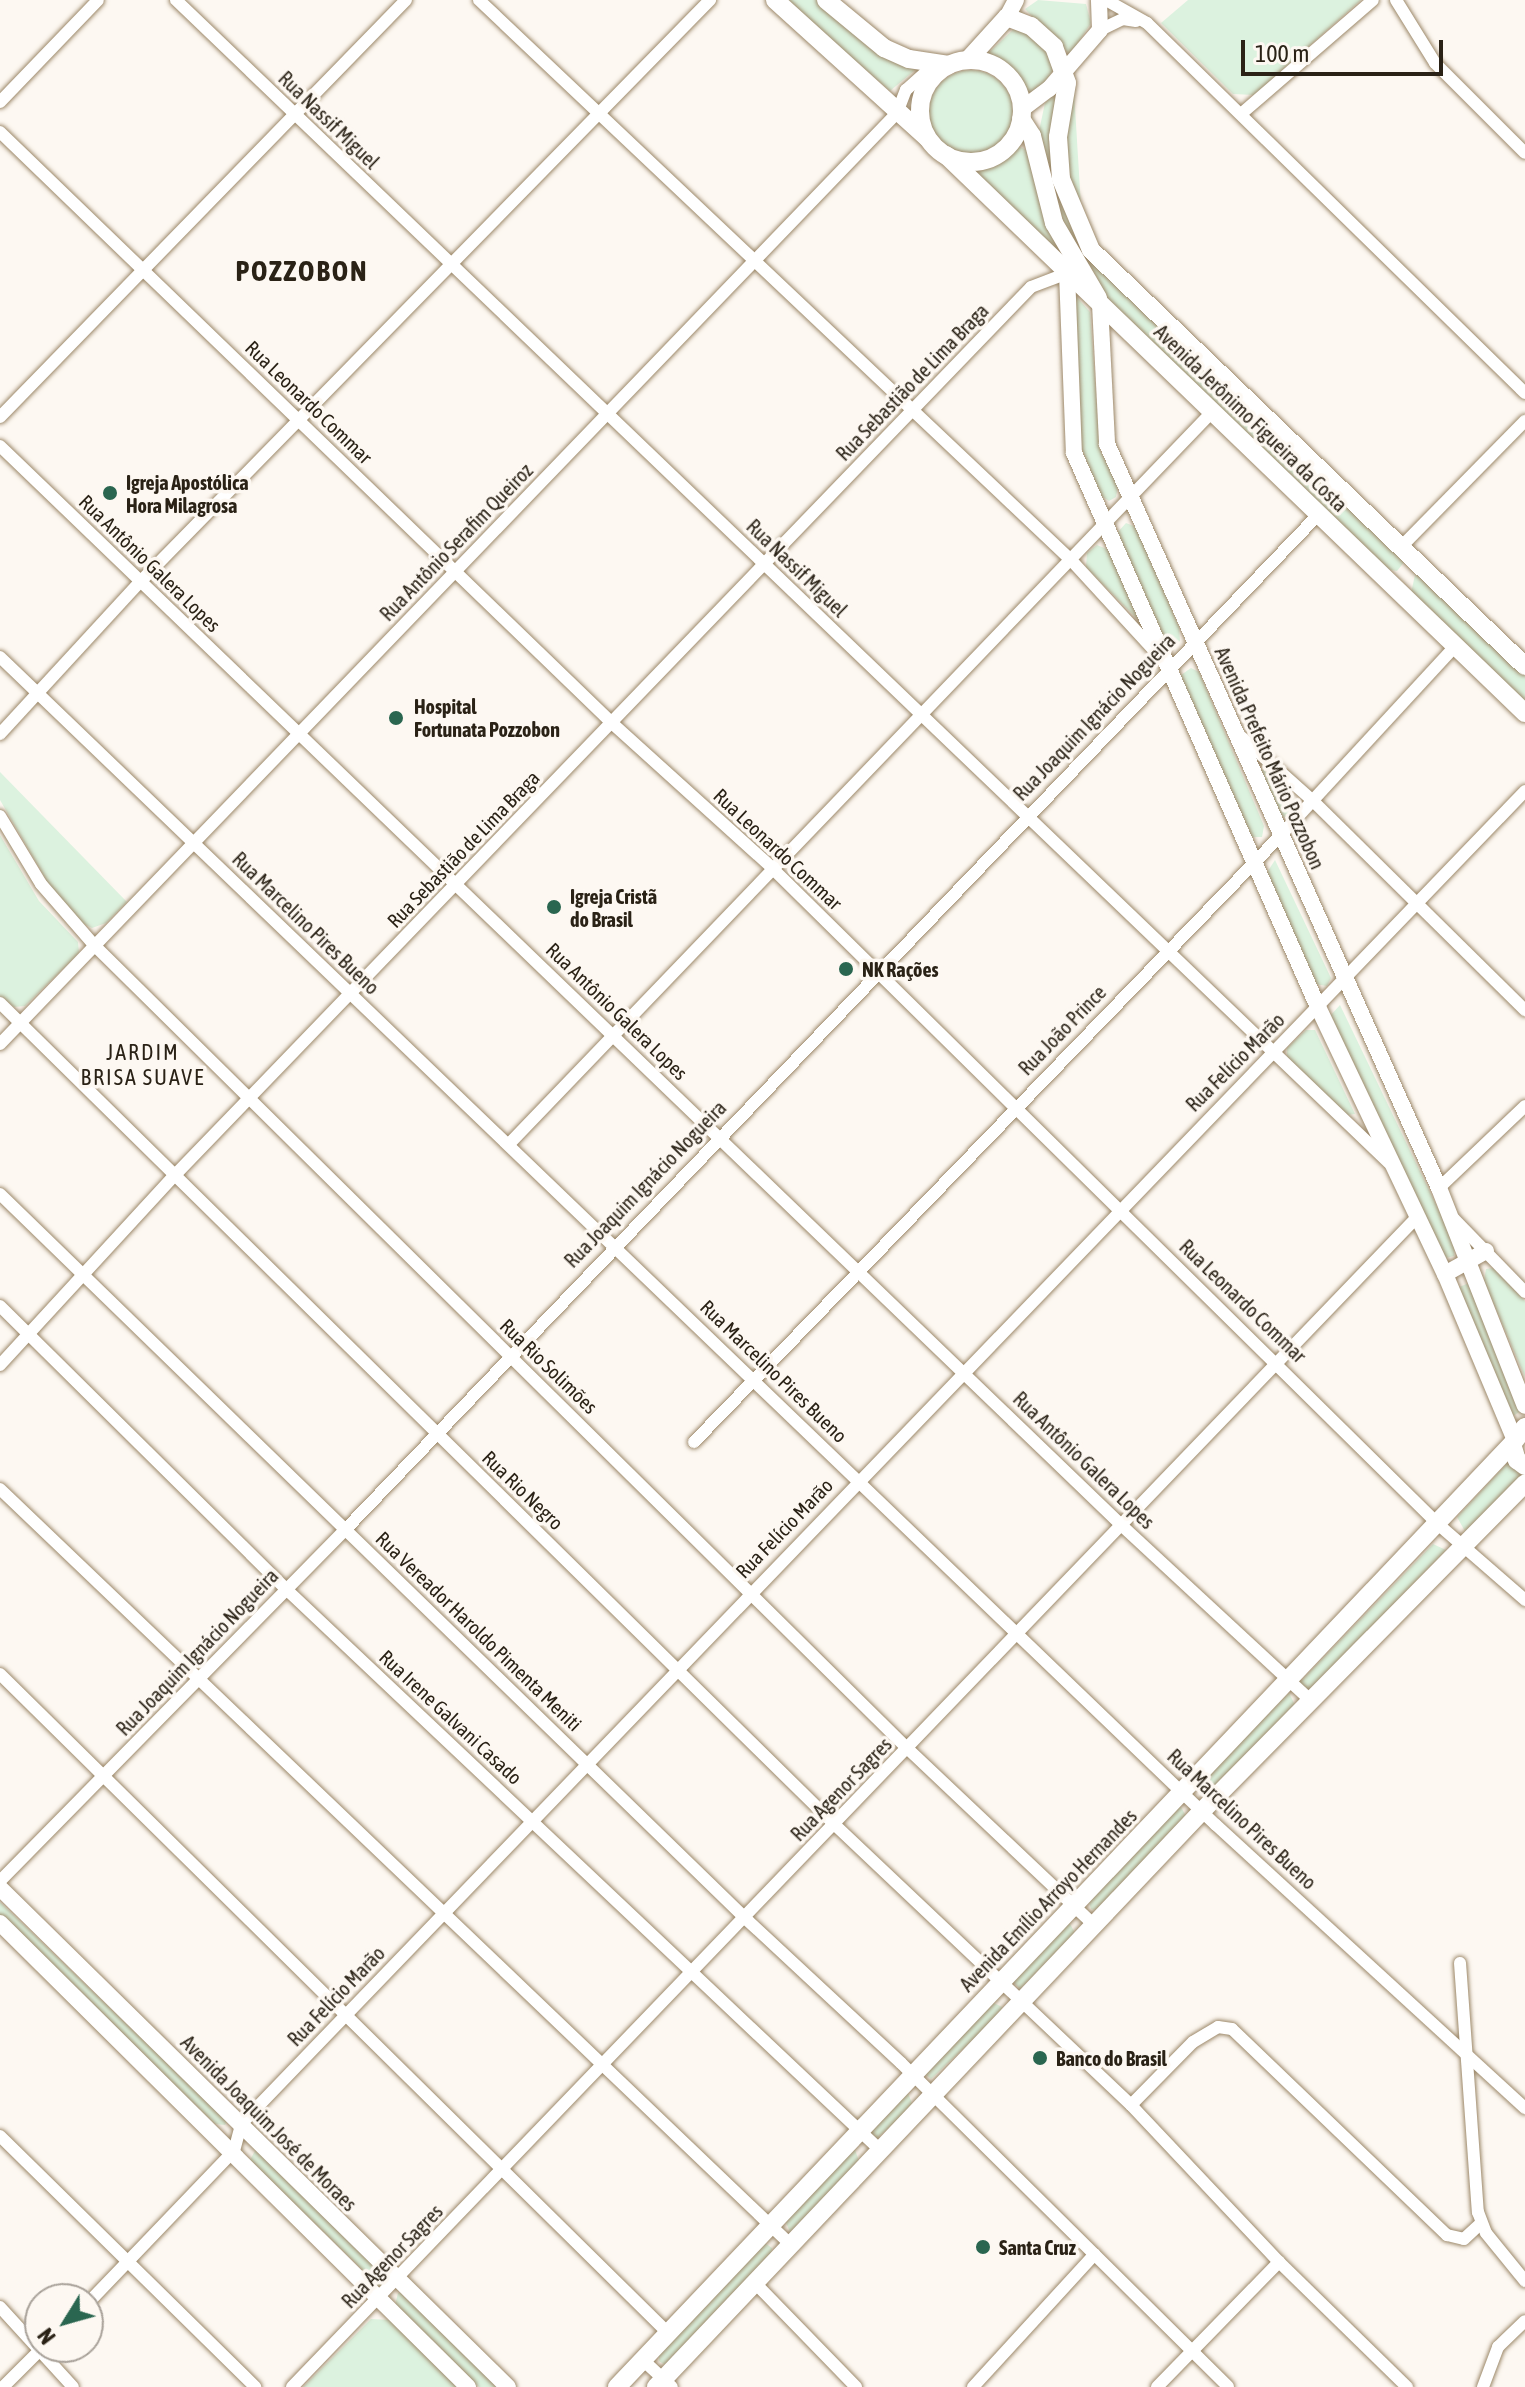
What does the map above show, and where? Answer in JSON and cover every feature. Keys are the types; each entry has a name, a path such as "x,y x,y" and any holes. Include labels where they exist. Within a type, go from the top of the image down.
{"main road":[{"path":"775,0 946,155 964,161 993,157 1014,138 1021,114 1005,73 968,60"},
{"path":"826,0 884,48 943,69 968,60 1007,17 1042,34 1062,57 1065,70"},
{"path":"931,142 921,104 943,69"},
{"name":"Avenida Jerônimo Figueira da Costa","path":"1065,70 1058,137 1061,179 1091,250 1401,547 1418,559 1525,666"},
{"name":"Avenida Prefeito Mário Pozzobon","path":"1021,114 1032,136 1054,223 1086,271 1100,304"},
{"name":"Avenida Jerônimo Figueira da Costa","path":"946,155 1525,713"},
{"path":"1394,585 1418,559"},
{"path":"1517,1437 1517,1460 1525,1466"},
{"name":"Avenida Emílio Arroyo Hernandes","path":"617,2387 997,1983 1440,1526 1517,1437"},
{"path":"664,2384 789,2243 1202,1811 1525,1483"}],"street":[{"path":"0,102 98,0"},
{"name":"Rua Nassif Miguel","path":"176,0 763,563 921,719 1391,1165"},
{"path":"0,417 293,112 406,0"},
{"path":"479,0 755,259 911,412 1071,560 1169,668"},
{"path":"0,734 140,582 710,0"},
{"path":"1007,17 1016,0"},
{"path":"1099,0 1100,30"},
{"path":"1106,0 1147,23 1525,393"},
{"path":"1241,114 1373,0"},
{"path":"1396,0 1435,63 1525,153"},
{"path":"1021,114 1100,30 1123,19 1147,23"},
{"name":"Rua Antônio Serafim Queiroz","path":"0,1044 897,113 915,81 926,72 943,69"},
{"name":"Rua Leonardo Commar","path":"0,132 613,724 771,867 1277,1362 1440,1526 1525,1600"},
{"path":"1067,273 1074,453 1318,1007 1445,1274 1517,1437"},
{"name":"Rua Sebastião de Lima Braga","path":"0,1365 175,1175 1031,287 1067,273"},
{"name":"Avenida Prefeito Mário Pozzobon","path":"1100,304 1107,444 1344,983 1439,1188 1525,1406"},
{"path":"510,1143 771,867 921,719 1212,412"},
{"path":"1401,547 1525,421"},
{"name":"Rua Antônio Galera Lopes","path":"0,446 1119,1523 1312,1702"},
{"name":"Rua Joaquim Ignácio Nogueira","path":"0,1881 344,1531 718,1135 1319,514"},
{"name":"Rua João Prince","path":"694,1442 1280,836 1456,645"},
{"name":"Rua Marcelino Pires Bueno","path":"0,657 510,1143 857,1482 1202,1811 1465,2049 1525,2108"},
{"path":"1232,730 1313,801 1525,1010"},
{"name":"Rua Felício Marão","path":"104,2287 234,2151 241,2124 751,1591 965,1373 1271,1050 1344,983 1525,791"},
{"name":"Rua Rio Solimões","path":"0,816 41,884 94,945 908,1749 1094,1925"},
{"name":"Rua Rio Negro","path":"0,1003 997,1983 1131,2105 1279,2262 1407,2387"},
{"path":"1439,1188 1525,1106"},
{"name":"Rua Vereador Haroldo Pimenta Meniti","path":"0,1194 745,1918 933,2094 1228,2387"},
{"path":"1449,1214 1525,1292"},
{"name":"Rua Agenor Sagres","path":"292,2387 908,1749 1119,1523 1417,1217"},
{"path":"1445,1274 1486,1251"},
{"name":"Rua Irene Galvani Casado","path":"0,1306 286,1589 691,1975 880,2150"},
{"path":"0,1489 445,1912 601,2067 789,2243"},
{"path":"0,1674 102,1778 669,2334"},
{"name":"Avenida Joaquim José de Moraes","path":"0,1888 508,2387"},
{"path":"0,1923 234,2151 468,2387"},
{"path":"1460,1963 1481,2223 1525,2281"},
{"path":"1131,2105 1193,2042 1218,2027 1247,2039 1447,2235 1464,2239 1481,2223"},
{"path":"0,2136 255,2387"},
{"path":"973,2387 1095,2254"},
{"path":"1157,2387 1279,2262"},
{"path":"755,2283 856,2387"},
{"path":"0,2307 24,2330"},
{"path":"1483,2387 1498,2347 1525,2321"},
{"path":"644,2361 664,2384"},
{"path":"3,2387 27,2363"},
{"path":"54,2363 73,2387"}],"green space":[{"path":"785,0 816,0 868,47 915,70 890,91"},
{"path":"1038,0 1086,4 1091,23 1070,55 1025,9"},
{"path":"1188,0 1361,0 1254,95 1233,94 1161,23"},
{"path":"1017,26 1040,39 1054,68 1044,85 1024,97 1009,71 985,56"},
{"path":"963,70 979,70 995,77 1006,88 1013,112 1010,128 1001,142 979,154 963,154 947,147 936,136 929,120 929,104 936,88 947,77"},
{"path":"1059,89 1072,226 1405,561 1397,571 1385,569 1105,302 1097,277 1058,218 1039,131 1045,103"},
{"path":"1074,91 1082,223 1071,197 1065,123"},
{"path":"1017,145 1026,150 1051,234 1078,271 971,170 998,163"},
{"path":"1074,294 1090,312 1100,450 1118,486 1116,497 1109,501 1100,495 1080,444"},
{"path":"1126,523 1136,527 1179,627 1180,641 1172,645 1162,635 1117,533"},
{"path":"1097,545 1109,550 1145,627 1086,567 1087,553"},
{"path":"1415,575 1427,576 1525,673 1525,706 1411,593"},
{"path":"1191,668 1199,672 1264,826 1262,837 1252,837 1181,682 1181,675"},
{"path":"1263,769 1297,802 1286,817 1277,815 1259,773"},
{"path":"0,772 127,902 106,923 92,928 82,923 52,890 0,800"},
{"path":"0,835 39,901 78,942 79,953 25,1006 14,1007 0,996"},
{"path":"1275,860 1331,978 1327,986 1315,984 1266,874"},
{"path":"1340,1005 1455,1244 1454,1256 1446,1258 1329,1017"},
{"path":"1306,1030 1315,1030 1355,1114 1347,1115 1287,1057 1287,1048"},
{"path":"1493,1268 1525,1301 1525,1377 1484,1281 1486,1269"},
{"path":"1469,1283 1521,1411 1513,1416 1457,1288"},
{"path":"1511,1459 1525,1472 1466,1533 1457,1517"},
{"path":"1433,1544 1446,1550 1309,1691 1299,1683"},
{"path":"1289,1693 1296,1707 1212,1794 1203,1797 1198,1783"},
{"path":"1180,1805 1188,1820 1098,1911 1091,1909 1088,1899"},
{"path":"0,1902 227,2121 225,2125 215,2124 0,1916"},
{"path":"1069,1922 1075,1933 1020,1989 1013,1982"},
{"path":"988,2000 1002,2007 1001,2013 931,2079 925,2074"},
{"path":"908,2093 913,2106 875,2140 868,2134"},
{"path":"854,2147 859,2161 790,2232 784,2218"},
{"path":"256,2149 390,2280 381,2288 250,2160"},
{"path":"765,2243 772,2248 771,2258 665,2365 659,2361 659,2353"},
{"path":"398,2293 500,2387 479,2387 395,2305"},
{"path":"371,2319 391,2320 458,2387 303,2387"}],"place":[{"name":"Igreja Apostólica Hora Milagrosa","path":"110,493"},
{"name":"Hospital Fortunata Pozzobon","path":"396,718"},
{"name":"Igreja Cristã do Brasil","path":"554,907"},
{"name":"NK Rações","path":"846,969"},
{"name":"Banco do Brasil","path":"1040,2058"},
{"name":"Santa Cruz","path":"983,2247"}],"district":[{"name":"POZZOBON","path":"302,271"},
{"name":"JARDIM BRISA SUAVE","path":"143,1064"}]}
